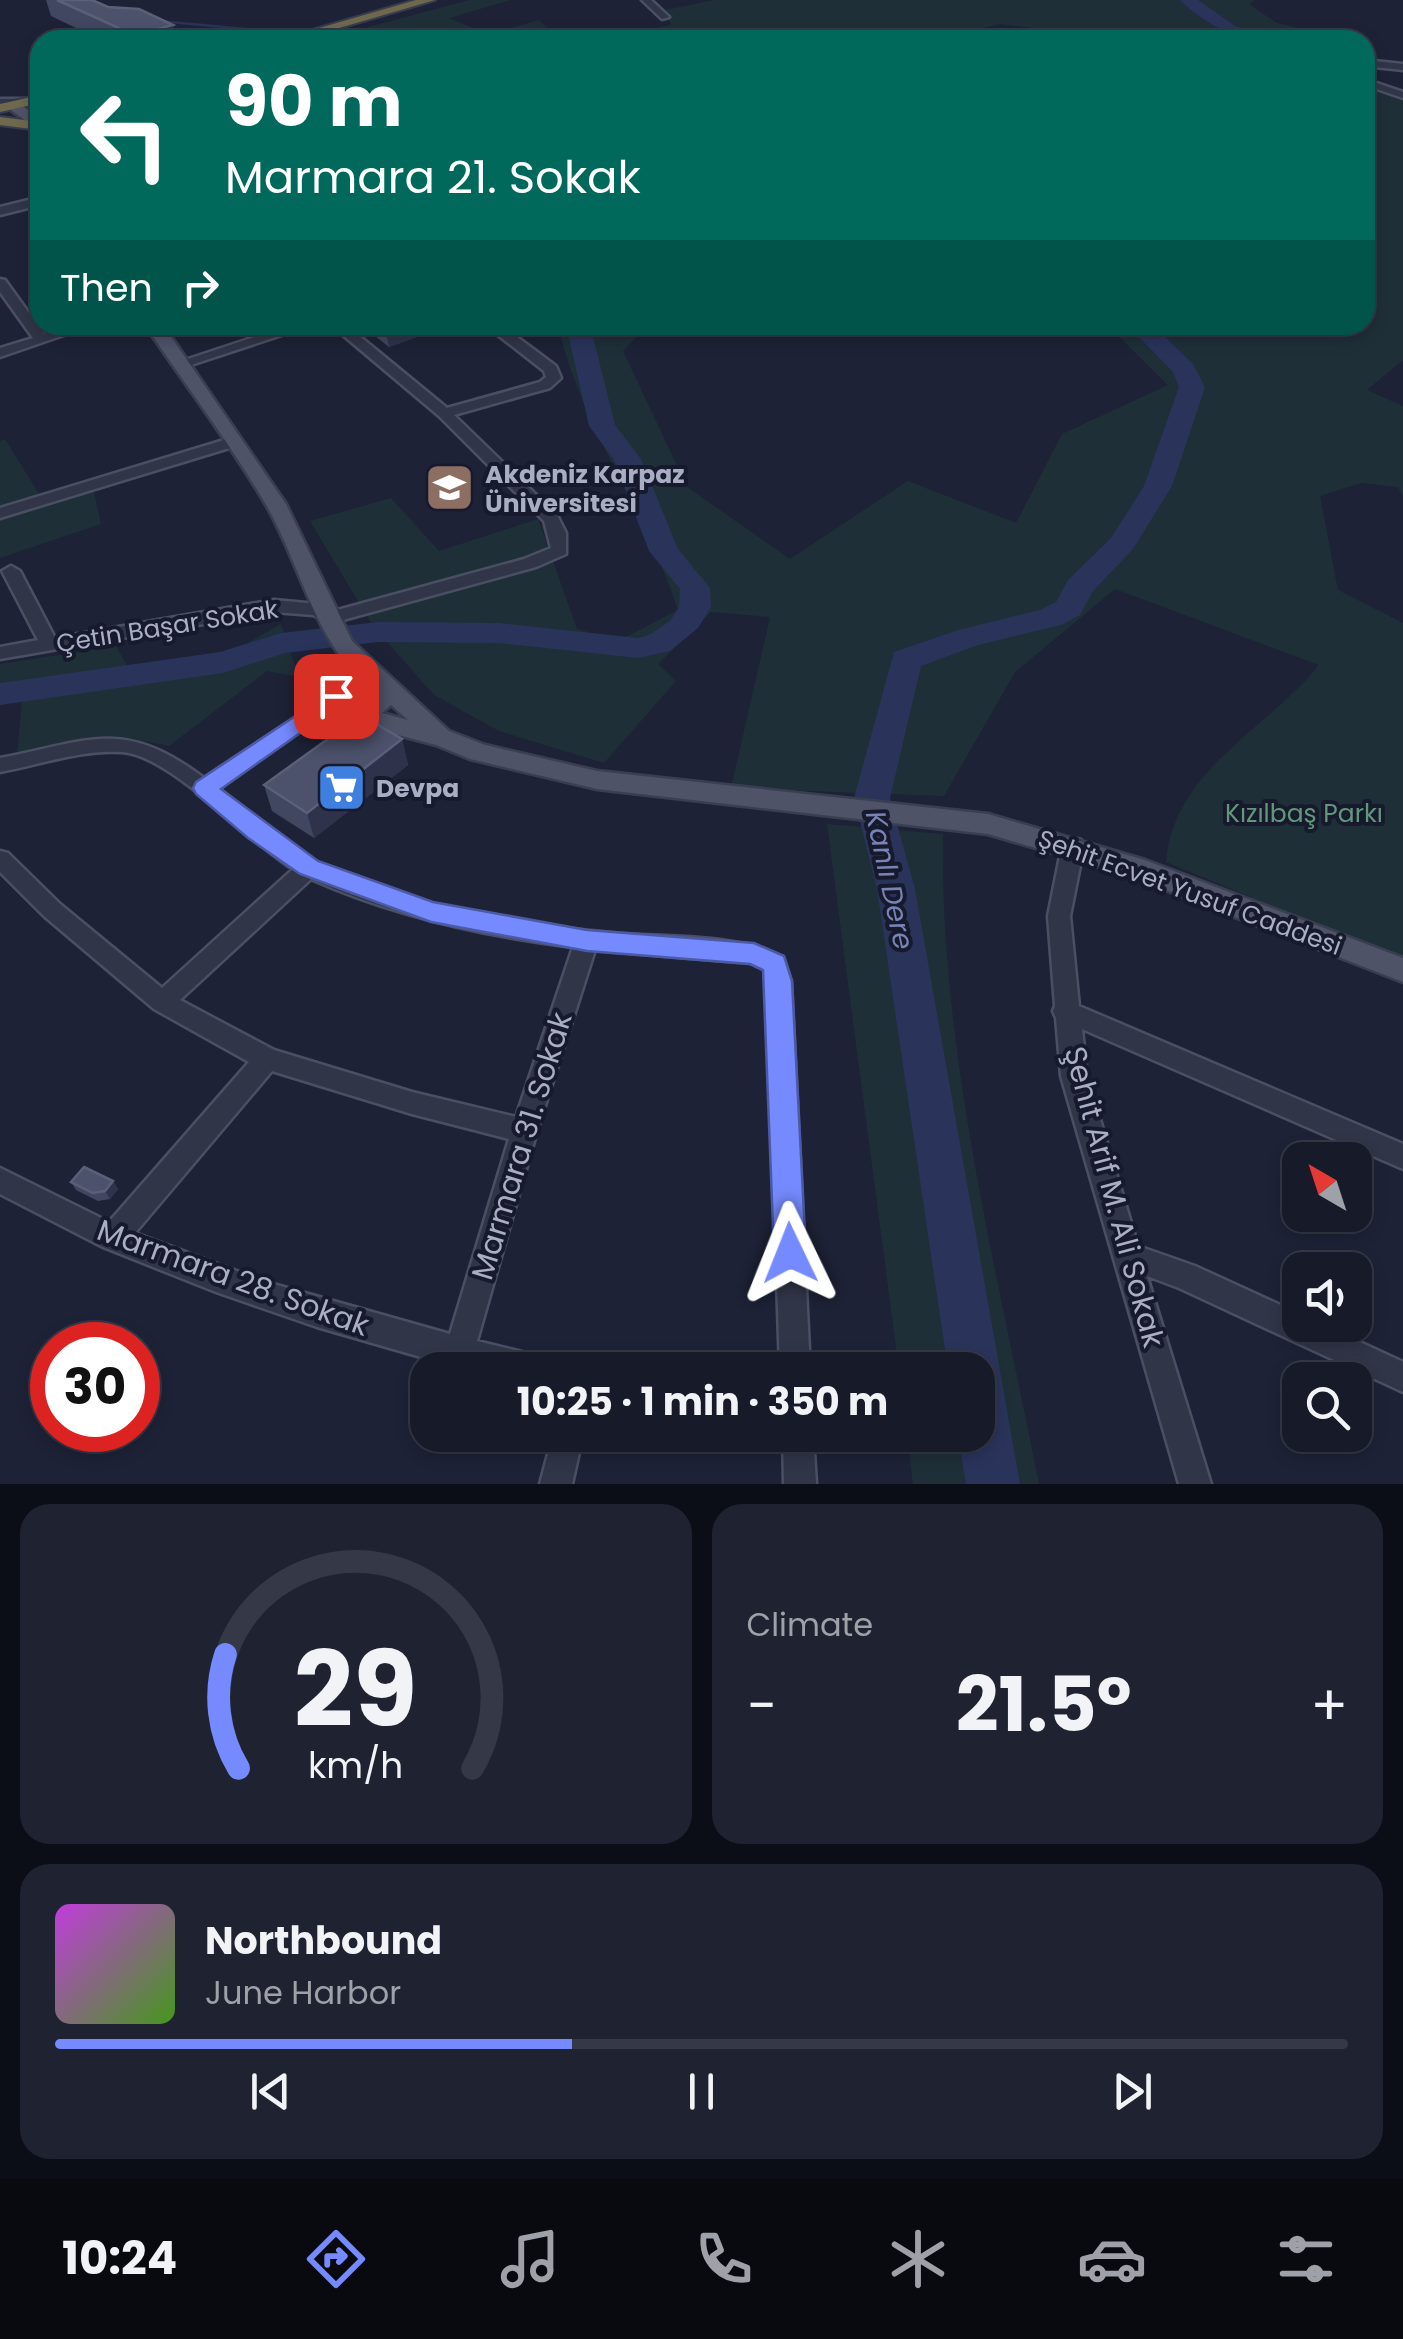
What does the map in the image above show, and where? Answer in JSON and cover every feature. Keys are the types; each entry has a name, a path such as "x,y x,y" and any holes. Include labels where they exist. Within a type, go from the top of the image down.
{"highway":[{"path":"333,30 430,0"},
{"path":"337,30 450,0"}],"main road":[{"path":"161,335 276,504 332,617 341,644 442,738"},
{"path":"341,644 336,664 347,702 378,705 380,683"},
{"name":"Şehit Ecvet Yusuf Caddesi","path":"347,702 381,722 527,767 597,780 973,821 1074,846 1403,970"}],"street":[{"path":"646,0 666,17"},
{"path":"1375,64 1403,66"},
{"path":"1375,85 1403,95"},
{"path":"0,211 30,204"},
{"path":"0,283 6,300 30,327"},
{"path":"37,335 41,340"},
{"path":"0,354 56,335"},
{"path":"180,364 273,335"},
{"path":"332,617 530,563 560,550 551,519 444,413 350,335"},
{"path":"444,413 544,386 554,378 551,369 505,335"},
{"path":"0,513 234,442"},
{"path":"11,571 50,645"},
{"name":"Çetin Başar Sokak","path":"0,652 286,606 317,610 332,617"},
{"path":"204,788 292,730 347,702"},
{"path":"0,765 126,745 141,748 204,788 256,832 309,868 431,912 587,940 754,954 774,964 780,1000 794,1352"},
{"name":"Şehit Arif M. Ali Sokak","path":"1074,846 1060,916 1065,1011 1074,1076 1195,1484"},
{"path":"0,859 52,910 162,1002 267,1059 412,1103 524,1131"},
{"path":"162,1002 309,868"},
{"name":"Marmara 31. Sokak","path":"459,1352 524,1131 587,940"},
{"path":"1065,1011 1403,1157"},
{"path":"113,1238 267,1059"},
{"name":"Marmara 28. Sokak","path":"0,1180 113,1238 316,1315 459,1352"},
{"path":"1128,1256 1185,1276 1403,1377"},
{"path":"556,1484 564,1452"},
{"path":"799,1452 800,1484"}],"green space":[{"path":"469,0 511,0 449,18 479,30 357,30"},
{"path":"714,0 1254,0 1250,5 1277,23 1308,30 1047,30 1001,24 974,30 642,30 671,25 665,10"},
{"path":"539,20 549,30 503,30"},
{"name":"Kızılbaş Parkı","path":"1375,90 1403,99 1403,360 1367,390 1403,406 1403,497 1398,487 1361,483 1320,496 1338,590 1403,623 1403,960 1166,862 1173,830 1186,801 1204,776 1319,665 1115,589 1015,672 944,796 731,788 770,617 711,612 658,664 676,681 604,763 499,731 434,695 373,626 310,521 391,498 439,551 538,519 577,629 620,640 678,610 649,538 582,399 561,335 638,335 623,351 687,487 790,559 908,481 1016,523 1062,434 1168,385 1117,335 1375,335"},
{"path":"5,439 39,494 91,479 101,524 0,558 0,441"},
{"path":"281,624 299,677 267,671 169,746 130,738 17,755 22,701 0,705 0,664 116,646 130,671 230,653"},
{"path":"827,824 943,834 944,914 961,1078 1039,1484 913,1484 909,1452 995,1452 995,1352 897,1352"}],"building":[{"path":"57,0 92,0 108,7 139,9 173,25 154,30 123,30"},
{"path":"361,715 402,739 307,813 264,785"},
{"path":"84,1167 113,1181 105,1191 93,1193 71,1182"}],"waterway":[{"name":"Kanlı Dere","path":"1188,0 1232,30"},
{"path":"159,21 256,30"},
{"path":"0,694 223,662 281,643 378,632 499,633 638,648 659,644 682,628 695,607 695,588 664,551 627,459 602,426 580,335"},
{"name":"Kanlı Dere","path":"971,1352 896,889 872,798 906,660 969,637 1050,618 1069,608 1079,587 1123,543 1158,486 1192,387 1184,369 1149,335"},
{"name":"Kanlı Dere","path":"988,1452 993,1484"}],"place":[{"name":"Akdeniz Karpaz Üniversitesi","path":"450,488"},
{"name":"Devpa","path":"341,788"}],"route":[{"path":"336,696 204,788 256,832 309,868 431,912 587,940 754,954 774,964 779,981 790,1253"}]}
